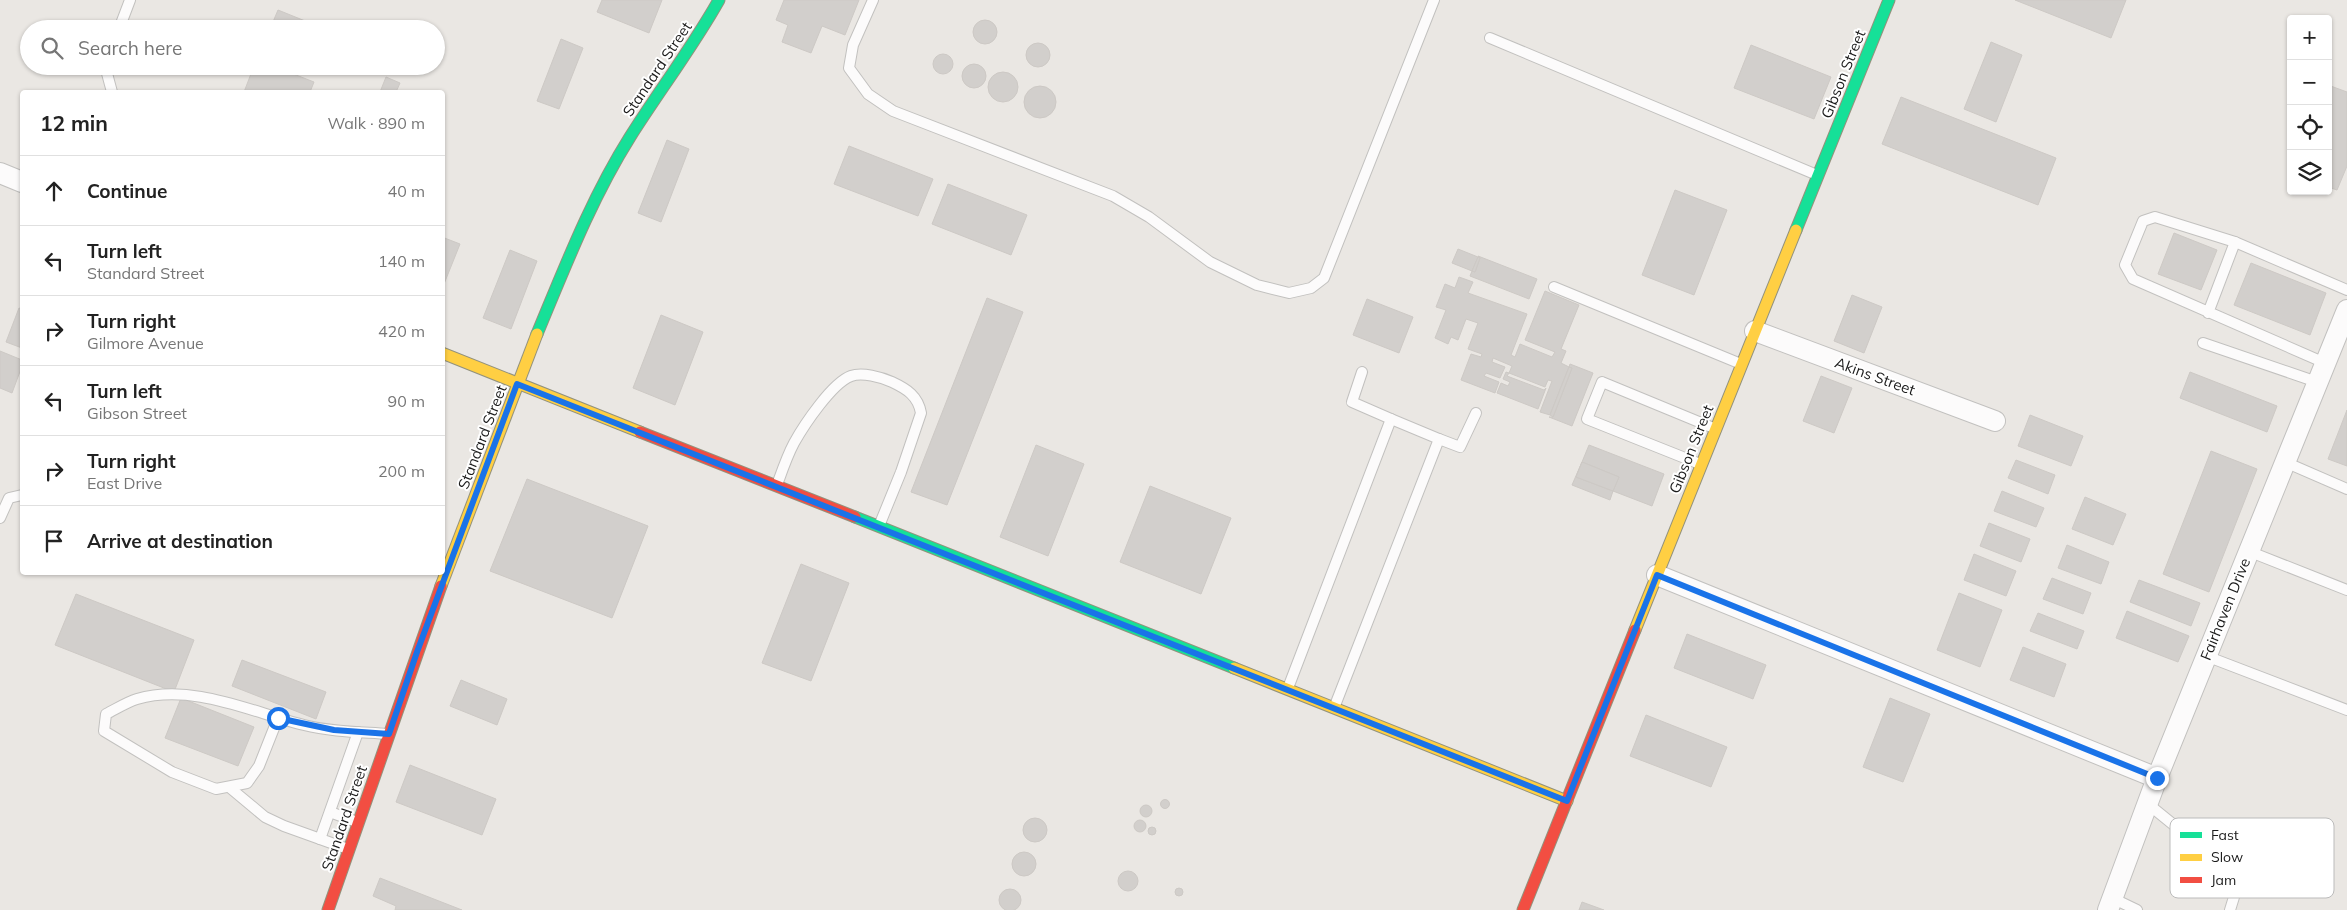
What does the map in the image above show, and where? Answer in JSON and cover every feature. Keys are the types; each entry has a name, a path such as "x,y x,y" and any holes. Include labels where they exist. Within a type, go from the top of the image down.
{"street":[{"name":"Standard Street","path":"328,910 417,652 517,384 577,237 602,186 630,137 698,37 719,0"},
{"name":"Gibson Street","path":"1523,910 1889,0"},
{"path":"0,173 20,181"},
{"name":"Fairhaven Drive","path":"2110,904 2157,778 2347,310"},
{"name":"Akins Street","path":"1755,332 1995,421"},
{"path":"445,355 1567,801"},
{"path":"1657,575 2157,778"}],"lane":[{"path":"122,20 130,0"},
{"path":"873,0 853,45 849,68 868,94 893,111 1113,196 1149,218 1210,262 1257,285 1289,293 1311,288 1324,278 1434,0"},
{"path":"1490,38 1818,175"},
{"path":"107,75 111,90"},
{"path":"2325,363 2132,279 2125,265 2143,221 2155,217 2235,242 2347,290"},
{"path":"2208,313 2235,242"},
{"path":"1554,287 1742,365"},
{"path":"2203,343 2317,382"},
{"path":"1362,372 1352,402 1391,420 1460,447 1476,413"},
{"path":"777,487 794,443 834,389 852,376 864,375 887,380 904,387 914,396 920,404 921,414 878,527"},
{"path":"1701,465 1587,419 1602,382 1716,429"},
{"path":"1288,690 1391,420"},
{"path":"1334,708 1439,439"},
{"path":"2285,462 2347,489"},
{"path":"0,518 9,498 20,495"},
{"path":"2248,551 2347,590"},
{"path":"2206,656 2347,710"},
{"path":"278,718 259,766 247,783 216,789 172,772 104,730 106,714 137,699 178,694 216,700 316,728 389,734"},
{"path":"320,839 358,732"},
{"path":"229,787 265,817 349,849"},
{"path":"2148,804 2170,822"},
{"path":"330,812 358,822"},
{"path":"2230,910 2234,898"},
{"path":"2110,904 2137,910"}],"building":[{"path":"602,0 662,0 649,33 597,12"},
{"path":"784,0 859,0 845,35 822,26 811,53 782,42 788,25 776,20"},
{"path":"2015,0 2126,0 2111,38"},
{"path":"278,10 303,20 274,20"},
{"path":"980,20 990,20 997,27 997,37 990,44 980,44 973,37 973,27"},
{"path":"561,39 583,48 559,109 537,101"},
{"path":"1991,42 2022,55 1996,122 1964,109"},
{"path":"1038,43 1046,47 1050,55 1046,63 1038,67 1030,63 1026,55 1030,47"},
{"path":"1751,45 1831,77 1814,119 1734,88"},
{"path":"943,54 950,57 953,64 950,71 943,74 936,71 933,64 936,57"},
{"path":"974,64 982,68 986,76 982,84 974,88 966,84 962,76 966,68"},
{"path":"1003,72 1009,73 1017,81 1017,93 1009,101 1003,102 997,101 989,93 988,87 989,81 997,73"},
{"path":"251,75 296,75 314,82 311,90 245,90"},
{"path":"386,77 400,83 397,90 381,90"},
{"path":"1040,86 1051,91 1056,102 1051,113 1040,118 1029,113 1024,102 1029,91"},
{"path":"2332,86 2347,92 2347,166 2337,190 2332,188"},
{"path":"1901,97 2056,158 2038,205 1882,144"},
{"path":"667,140 689,149 661,222 638,213"},
{"path":"849,146 933,179 918,216 834,184"},
{"path":"948,184 1027,215 1011,255 932,224"},
{"path":"1675,190 1727,210 1694,295 1642,275"},
{"path":"2174,233 2217,250 2201,290 2158,274"},
{"path":"445,238 460,244 445,282"},
{"path":"1458,249 1478,257 1472,271 1452,263"},
{"path":"510,250 537,261 511,329 483,318"},
{"path":"1478,256 1537,279 1529,299 1470,276 1472,271 1475,272 1480,258"},
{"path":"1478,257 1480,258 1475,272 1472,271"},
{"path":"2251,263 2326,293 2310,335 2234,305"},
{"path":"1459,277 1473,282 1468,293 1527,314 1511,355 1515,357 1520,344 1552,357 1555,352 1525,340 1545,291 1579,305 1561,349 1566,351 1561,363 1569,367 1550,415 1540,412 1552,381 1548,380 1545,387 1509,373 1512,366 1493,358 1492,362 1505,367 1500,378 1486,373 1484,376 1499,382 1495,393 1461,380 1471,354 1481,357 1482,354 1468,349 1478,323 1466,319 1458,340 1451,337 1448,344 1435,338 1446,310 1436,307 1445,284 1455,288"},
{"path":"1852,295 1882,307 1864,353 1834,341"},
{"path":"987,298 1023,312 947,505 911,492"},
{"path":"1367,299 1413,317 1399,353 1353,335"},
{"path":"19,308 20,308 20,347 6,342"},
{"path":"661,315 703,332 675,405 633,388"},
{"path":"0,351 20,359 20,371 12,393 0,388"},
{"path":"1570,364 1593,373 1572,426 1549,417 1553,417 1572,368 1569,367"},
{"path":"1569,367 1572,368 1553,417 1550,415"},
{"path":"1506,372 1509,373 1507,376 1544,390 1546,388 1538,409 1497,393 1501,383 1508,386 1510,382 1503,379"},
{"path":"2190,372 2277,406 2267,432 2180,398"},
{"path":"1821,376 1852,388 1834,433 1803,421"},
{"path":"2347,410 2347,466 2328,459"},
{"path":"2030,415 2083,436 2071,466 2018,446"},
{"path":"1036,445 1084,464 1048,556 1000,537"},
{"path":"1589,445 1664,474 1652,506 1613,491 1619,477 1582,462"},
{"path":"2211,451 2257,469 2209,592 2163,574"},
{"path":"2016,460 2055,475 2048,494 2008,478"},
{"path":"1582,462 1576,477 1613,491 1610,500 1572,485"},
{"path":"1582,462 1619,477 1613,491 1576,477"},
{"path":"527,479 648,526 612,618 490,571"},
{"path":"1150,486 1231,518 1201,594 1120,562"},
{"path":"2002,491 2044,508 2036,527 1994,511"},
{"path":"2085,497 2126,514 2113,545 2072,529"},
{"path":"1989,523 2030,539 2021,562 1980,546"},
{"path":"2067,545 2109,562 2101,584 2058,568"},
{"path":"1974,554 2016,571 2006,596 1964,580"},
{"path":"801,564 849,583 811,681 762,663"},
{"path":"2052,578 2091,593 2083,614 2043,599"},
{"path":"2139,580 2200,603 2191,626 2130,602"},
{"path":"1959,593 2002,610 1980,667 1937,650"},
{"path":"76,594 194,640 174,692 55,645"},
{"path":"2127,611 2189,636 2178,662 2116,638"},
{"path":"2038,613 2084,631 2077,649 2030,631"},
{"path":"1687,634 1766,665 1753,699 1674,668"},
{"path":"2023,647 2066,664 2054,697 2010,680"},
{"path":"242,660 326,692 316,719 232,686"},
{"path":"461,680 507,699 497,725 450,706"},
{"path":"181,698 254,727 238,766 165,738"},
{"path":"1890,698 1930,714 1903,782 1863,767"},
{"path":"1646,715 1727,747 1711,787 1630,756"},
{"path":"410,765 496,799 482,835 396,802"},
{"path":"1165,799 1170,804 1165,809 1160,804"},
{"path":"1146,805 1152,811 1146,817 1140,811"},
{"path":"1035,818 1044,821 1047,830 1044,839 1035,842 1026,839 1023,830 1026,821"},
{"path":"1138,820 1142,820 1146,826 1142,832 1138,832 1134,828 1134,824"},
{"path":"1152,827 1156,831 1152,835 1148,831"},
{"path":"1024,852 1033,855 1036,864 1033,873 1024,876 1015,873 1012,864 1015,855"},
{"path":"1128,871 1135,874 1138,881 1135,888 1128,891 1121,888 1118,881 1121,874"},
{"path":"380,878 462,910 395,910 396,906 373,896"},
{"path":"1179,888 1183,892 1179,896 1175,892"},
{"path":"1010,889 1018,892 1021,900 1018,908 1010,911 1002,908 999,900 1002,892"},
{"path":"1582,902 1604,910 1579,910"}],"traffic: fast":[{"path":"537,334 579,234 616,161 719,0"},
{"path":"1796,230 1889,0"},
{"path":"855,517 1234,668"}],"traffic: slow":[{"path":"1635,630 1796,230"},
{"path":"441,586 537,334"},
{"path":"445,354 640,432"},
{"path":"1234,668 1567,801"}],"traffic: jam":[{"path":"640,432 855,517"},
{"path":"328,910 441,586"},
{"path":"1523,910 1635,630"}],"route":[{"path":"278,718 306,726 389,734 417,652 517,384 1567,801 1657,575 2157,778"}]}
